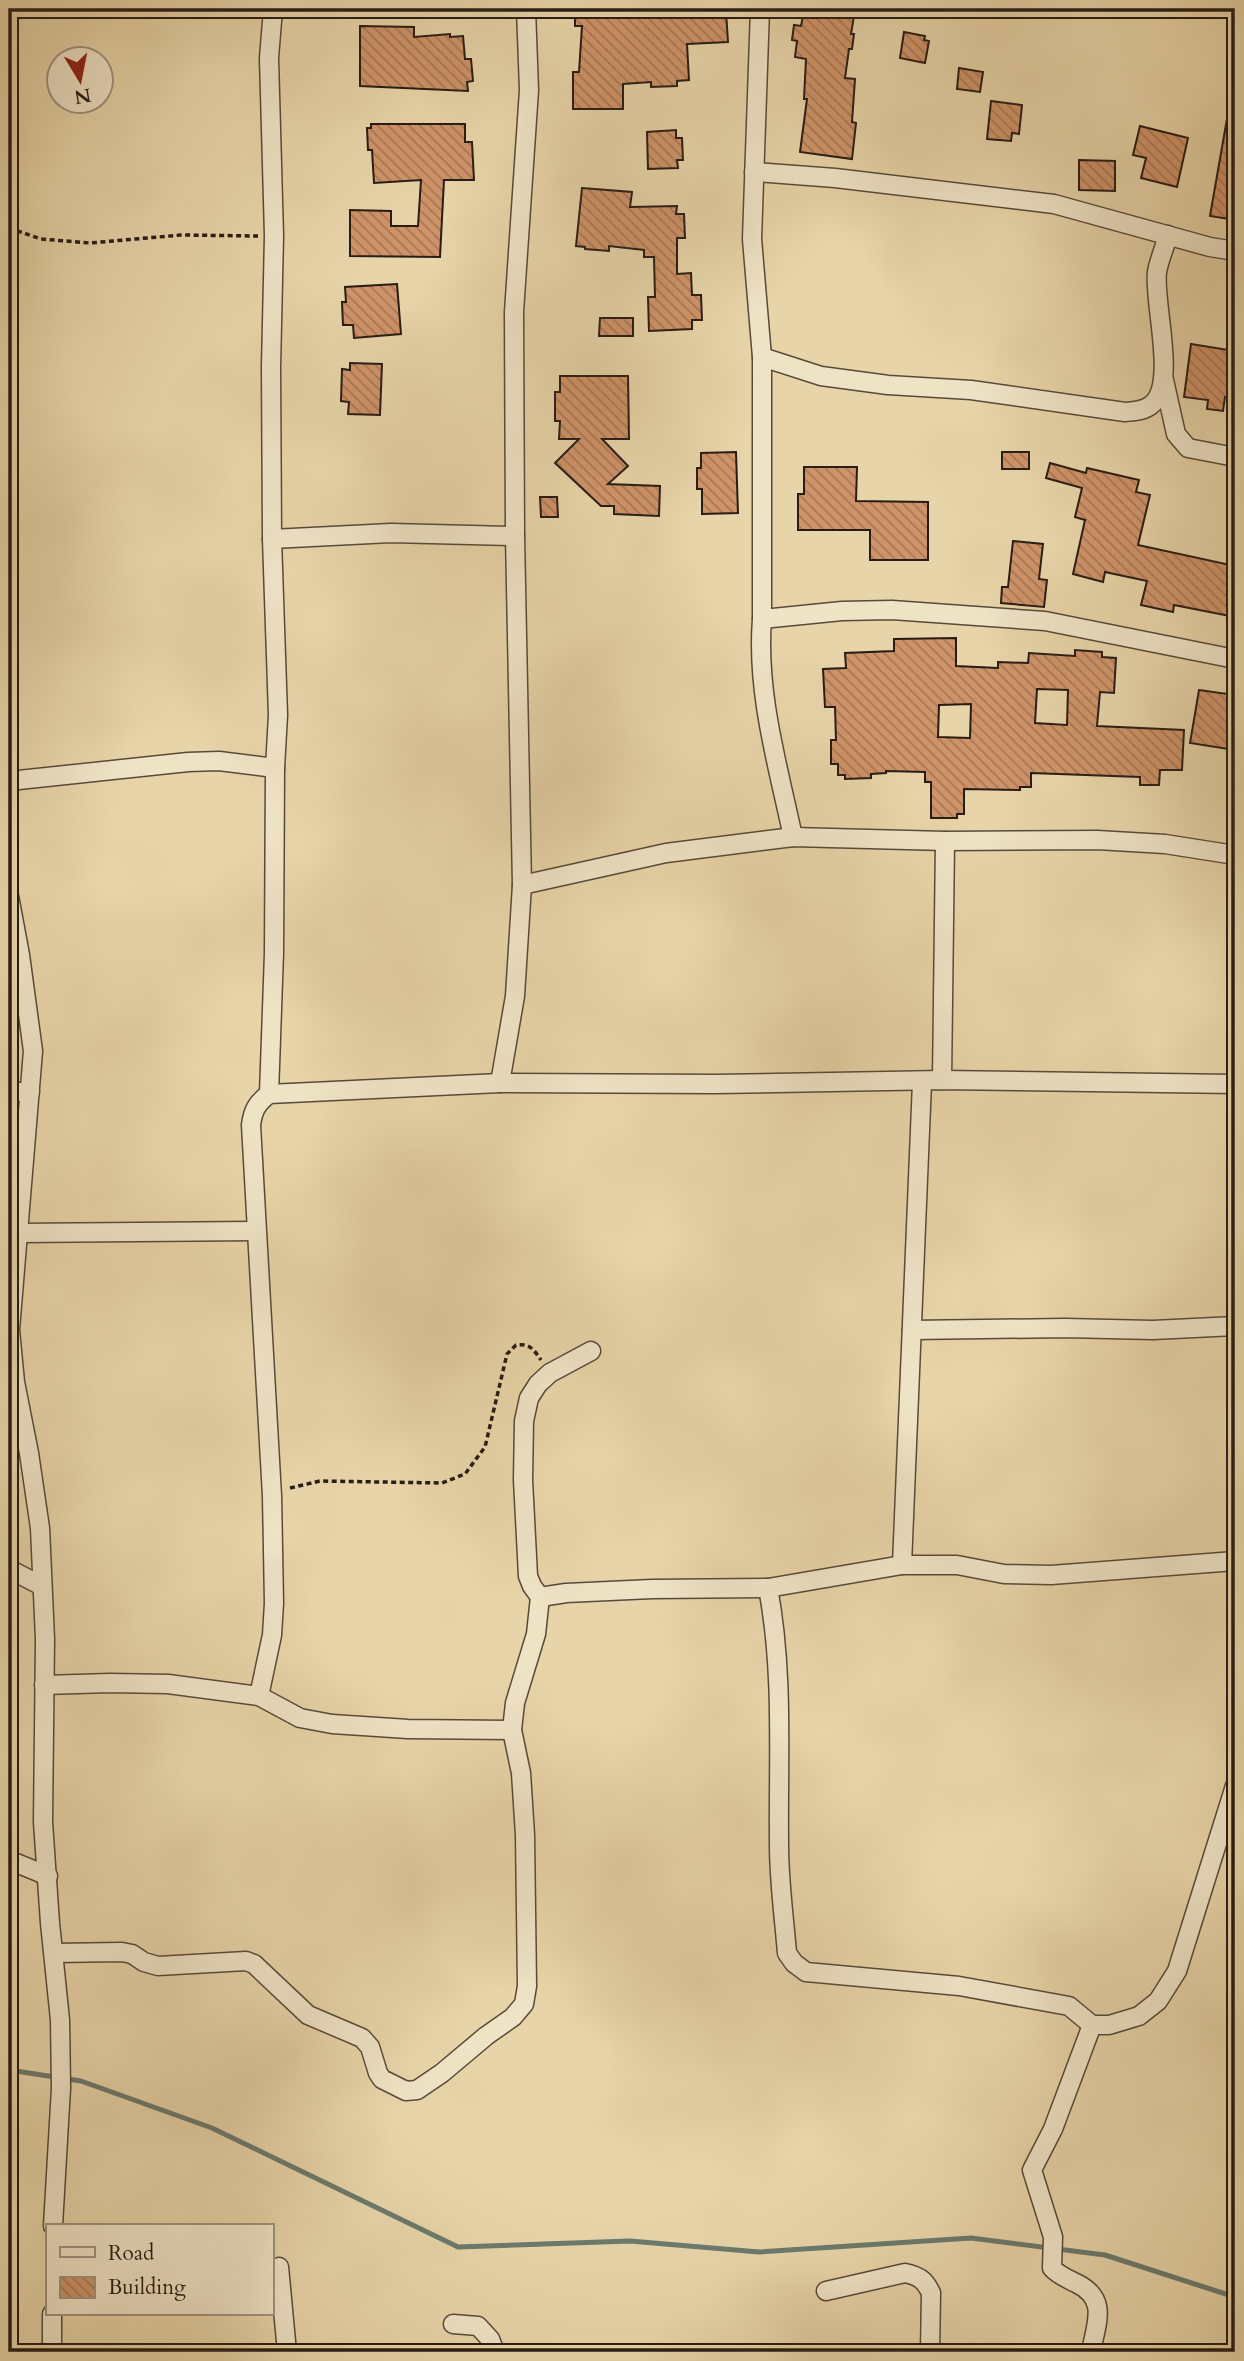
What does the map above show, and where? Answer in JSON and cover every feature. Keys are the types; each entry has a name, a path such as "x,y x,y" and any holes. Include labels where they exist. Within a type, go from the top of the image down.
{"street":[{"path":"269,1094 278,715 272,539 271,367 274,236 269,58 273,9"},
{"path":"500,1083 515,996 522,885 515,536 514,312 529,90 526,9"},
{"path":"760,9 752,239 762,357 762,618 759,649 761,682 793,838"},
{"path":"754,172 835,178 1054,204 1210,247 1235,251"},
{"path":"1168,235 1157,272 1164,377 1176,435 1188,448 1235,457"},
{"path":"762,357 821,376 888,386 971,390 1125,412 1152,405 1161,395 1164,377"},
{"path":"272,539 391,533 515,536"},
{"path":"762,618 892,610 1045,621 1235,659"},
{"path":"9,780 188,762 219,761 275,768"},
{"path":"522,885 666,853 793,838 1097,840 1165,844 1235,855"},
{"path":"942,1080 945,841"},
{"path":"9,896 33,1051 9,1330 15,1382 40,1528 45,1639 43,1822 60,2020 61,2088 53,2224"},
{"path":"259,1696 272,1634 274,1603 272,1496 251,1125 252,1113 258,1102 269,1094 500,1083 942,1080 1235,1084"},
{"path":"902,1565 922,1082"},
{"path":"9,1092 30,1092"},
{"path":"19,1233 256,1231"},
{"path":"912,1331 1053,1328 1153,1330 1235,1326"},
{"path":"54,1953 122,1952 158,1966 246,1961 260,1968 308,2015 362,2038 370,2048 378,2074 387,2082 406,2091 416,2090 442,2073 513,2017 524,2004 527,1986 525,1835 521,1773 512,1730 514,1703 536,1634 540,1597 528,1576 523,1479 524,1421 528,1398 538,1384 550,1373 591,1351"},
{"path":"540,1597 566,1593 652,1589 768,1588 902,1565 957,1565 1004,1574 1051,1574 1232,1565"},
{"path":"9,1569 42,1586"},
{"path":"768,1588 776,1629 780,1862 787,1953 794,1963 806,1972 959,1986 1069,2006 1092,2025 1109,2025 1139,2016 1158,2001 1177,1970 1235,1786"},
{"path":"44,1685 168,1684 259,1696 300,1718 332,1724 408,1729 512,1730"},
{"path":"9,1860 48,1876"},
{"path":"1091,2352 1097,2303 1089,2290 1052,2268 1053,2236 1032,2170 1053,2129 1092,2025"},
{"path":"279,2267 286,2352"},
{"path":"826,2291 905,2273 918,2276 928,2285 931,2293 930,2352"},
{"path":"52,2316 52,2352"},
{"path":"453,2324 478,2326 490,2339 495,2352"}],"path":[{"path":"9,228 41,239 90,243 181,235 274,236"},
{"path":"272,1496 298,1484 320,1481 442,1483 465,1474 485,1447 508,1354 516,1345 525,1344 533,1348 550,1373"}],"building":[{"path":"575,9 673,9 674,14 726,11 728,42 687,44 689,80 677,81 677,86 651,87 651,82 623,84 623,109 573,109 573,72 579,72 582,26 575,26"},
{"path":"808,9 844,11 843,15 854,16 852,49 849,49 845,78 855,79 852,122 856,123 852,159 800,152 807,99 804,99 806,59 795,57 797,41 792,40 794,25 801,26 803,16 807,17"},
{"path":"360,26 414,27 414,37 450,34 450,37 463,36 465,59 471,59 473,81 467,82 468,91 360,86"},
{"path":"904,32 925,36 924,40 929,41 925,63 900,58"},
{"path":"959,68 983,72 980,92 957,89"},
{"path":"991,101 1022,105 1019,134 1012,133 1011,141 987,139"},
{"path":"1228,113 1235,113 1235,220 1210,216"},
{"path":"371,124 465,124 465,142 472,142 474,180 444,180 440,257 350,256 350,210 391,211 391,226 418,226 421,180 374,183 372,150 368,150 367,128 371,128"},
{"path":"1140,126 1188,138 1177,187 1141,178 1146,158 1133,155"},
{"path":"676,130 676,138 682,138 683,160 677,160 678,168 648,169 647,132"},
{"path":"1079,160 1115,161 1115,191 1079,190"},
{"path":"582,188 632,192 630,207 677,206 676,214 684,214 685,238 677,238 677,274 691,273 692,295 701,295 702,320 692,320 692,329 649,331 648,297 655,297 654,257 644,257 644,250 609,246 609,251 576,246"},
{"path":"397,284 401,334 354,338 353,325 343,325 342,302 346,302 345,287"},
{"path":"600,318 633,318 633,336 599,336"},
{"path":"1191,344 1235,351 1235,398 1225,397 1223,411 1207,409 1208,400 1184,397"},
{"path":"350,363 382,364 380,415 348,414 349,402 341,401 342,369 350,370"},
{"path":"560,376 628,376 629,439 602,439 628,466 608,484 660,486 659,516 614,514 614,506 601,506 555,463 579,439 559,439 560,421 555,421 555,392 560,392"},
{"path":"736,452 738,513 702,514 702,489 697,489 697,468 701,468 701,453"},
{"path":"1002,452 1029,452 1029,469 1002,469"},
{"path":"1050,463 1086,473 1087,468 1139,480 1136,492 1150,495 1138,545 1235,566 1235,617 1174,605 1173,612 1141,605 1147,581 1105,572 1103,582 1073,574 1085,520 1075,517 1082,488 1046,478"},
{"path":"804,467 857,467 856,501 928,502 928,560 870,560 870,530 798,530 798,494 804,494"},
{"path":"540,497 557,497 558,517 541,517"},
{"path":"1013,541 1043,544 1039,579 1047,580 1044,607 1001,603 1002,587 1008,587"},
{"path":"956,638 956,666 998,668 998,662 1028,663 1029,653 1075,656 1075,650 1102,652 1102,657 1116,658 1114,693 1100,692 1097,726 1184,730 1182,770 1160,770 1159,785 1140,785 1140,777 1031,773 1031,787 1020,787 1020,790 964,789 964,814 957,814 957,818 931,818 931,782 925,782 925,772 886,771 871,774 871,778 845,779 845,775 838,775 838,764 831,764 831,740 836,740 835,707 825,707 823,669 846,668 845,653 894,651 894,639","holes":["1037,689 1068,690 1067,725 1035,723","971,704 970,738 938,737 939,705"]},
{"path":"1199,690 1235,695 1235,750 1190,743"}],"waterway":[{"path":"9,2070 81,2081 212,2128 458,2247 630,2241 759,2252 971,2238 1105,2255 1235,2297"}]}
